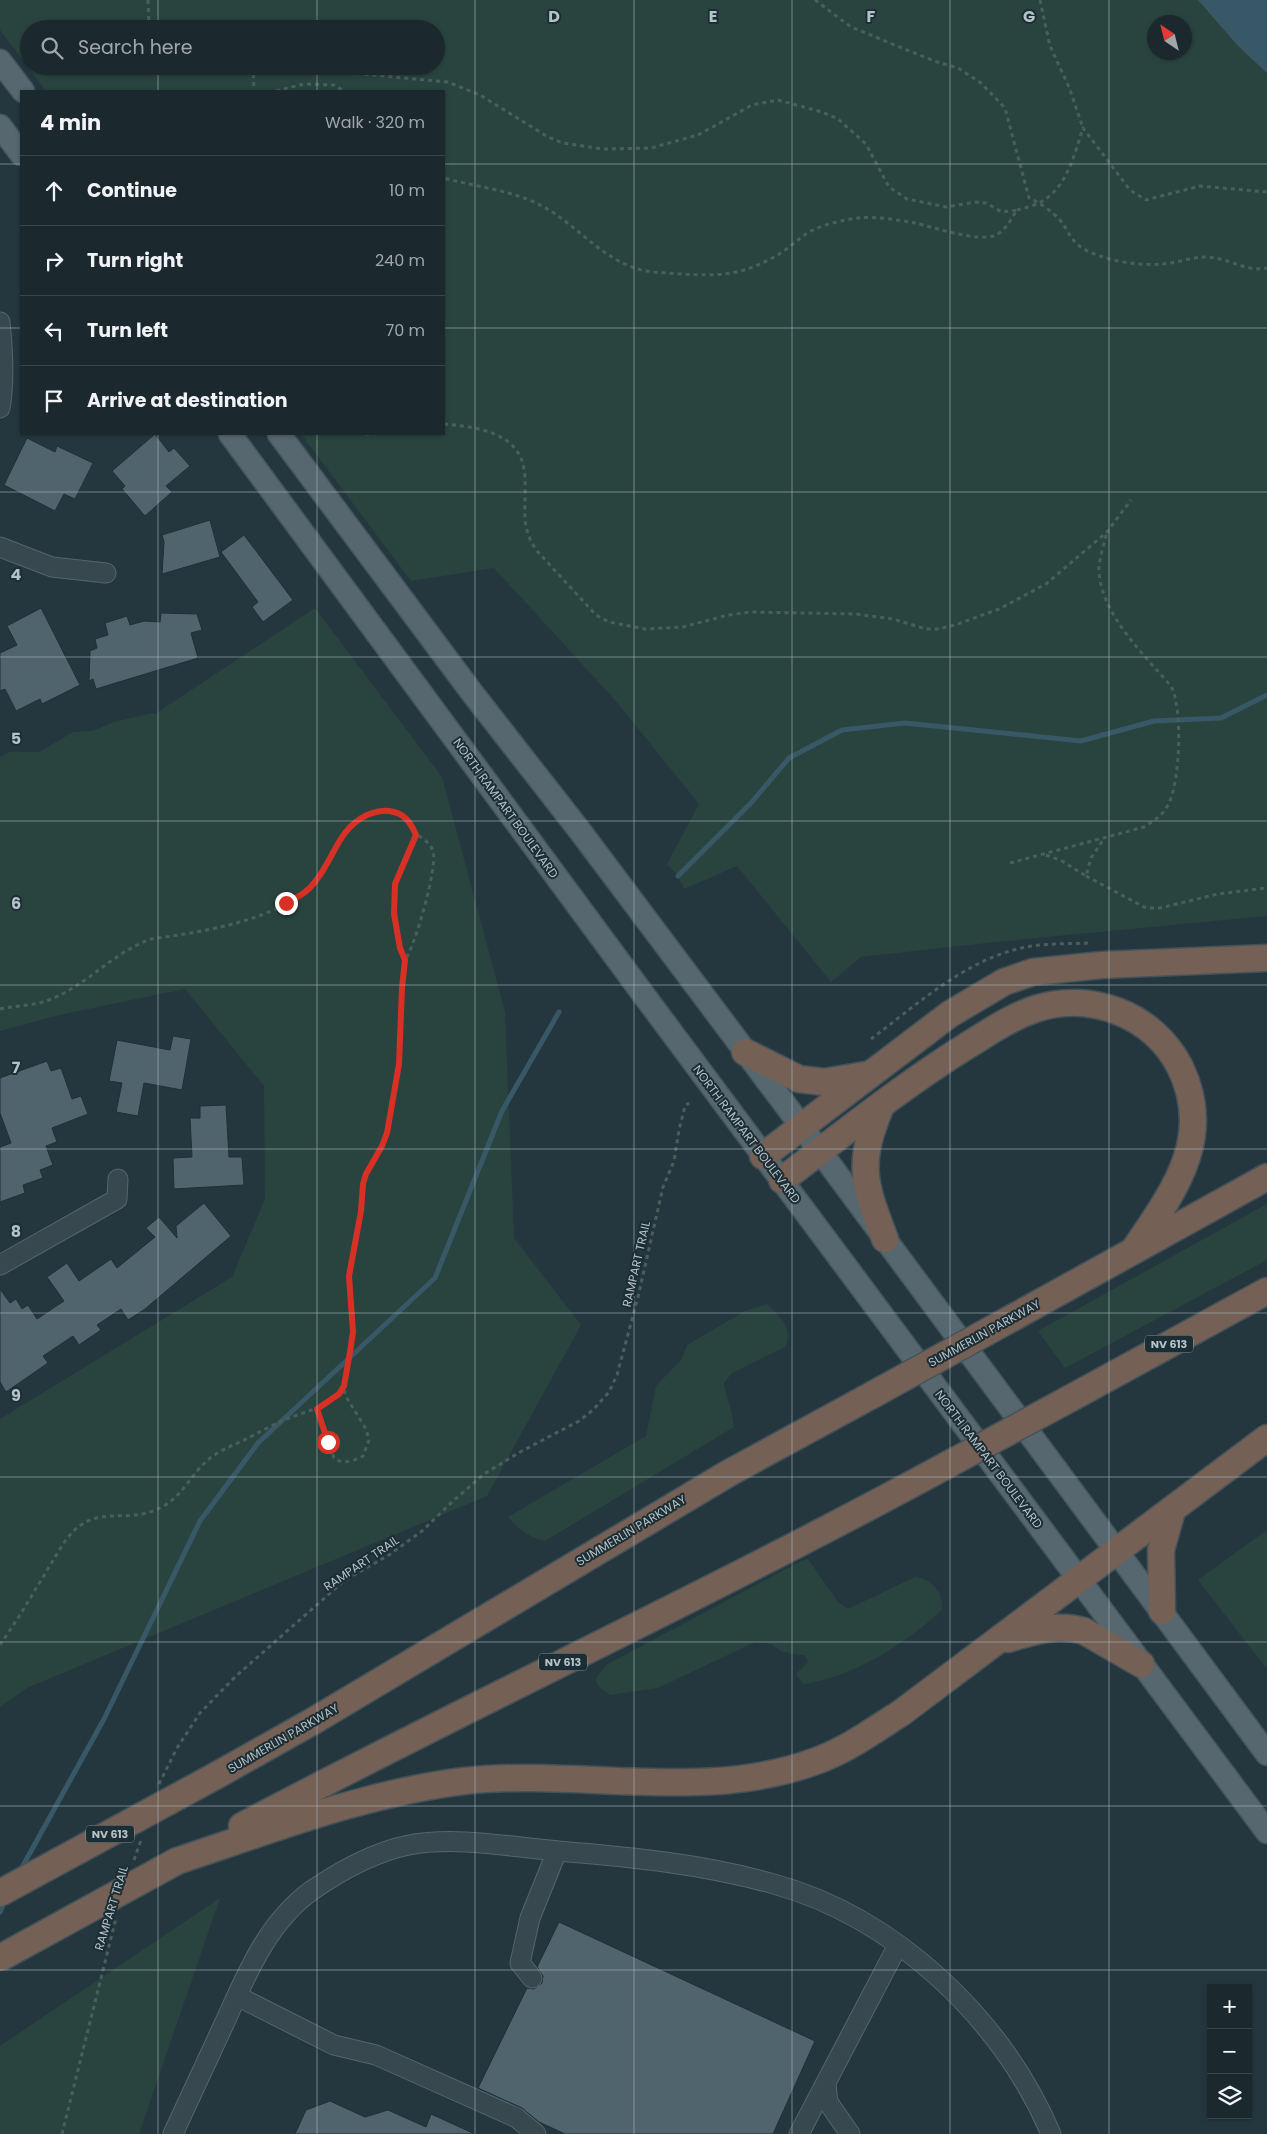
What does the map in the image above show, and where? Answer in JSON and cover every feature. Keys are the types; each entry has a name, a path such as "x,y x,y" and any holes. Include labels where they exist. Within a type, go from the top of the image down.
{"highway":[{"path":"763,1156 868,1075 967,1003 1004,982 1032,972 1102,965 1267,958"},
{"path":"782,1180 941,1062 1004,1023 1036,1009 1060,1004 1092,1004 1112,1008 1142,1023 1163,1042 1179,1065 1192,1106 1192,1143 1182,1174 1134,1250"},
{"path":"745,1052 799,1079 824,1082 868,1075"},
{"path":"881,1106 864,1159 872,1204 885,1238"},
{"name":"SUMMERLIN PARKWAY","path":"0,1893 219,1774 331,1710 729,1473 1267,1177"},
{"name":"NV 613","path":"0,1958 177,1861 404,1742 787,1551 1267,1291"},
{"path":"177,1861 361,1800 407,1790 463,1782 536,1777 716,1782 755,1778 783,1772 818,1761 860,1740 901,1712 1172,1511 1267,1438"},
{"path":"1162,1611 1161,1550 1172,1511"},
{"path":"993,1643 1042,1629 1066,1627 1084,1631 1142,1664"}],"main road":[{"path":"0,60 22,90"},
{"path":"0,126 20,153"},
{"name":"NORTH RAMPART BOULEVARD","path":"231,435 763,1156 1267,1832"},
{"path":"280,435 472,694 580,832 802,1127 1267,1754"}],"street":[{"path":"0,322 3,349 0,408"},
{"path":"0,547 52,568 106,573"},
{"path":"0,1265 117,1199 118,1179"},
{"path":"174,2134 252,1962 278,1922 308,1894 338,1873 409,1845 451,1842 648,1859 691,1865 777,1884 824,1902 898,1945 948,1986 977,2016 1024,2078 1051,2134"},
{"path":"532,1978 520,1963 530,1918 557,1851"},
{"path":"799,2134 898,1945"},
{"path":"237,1996 334,2045 376,2055 517,2118 536,2134"},
{"path":"826,2085 828,2102 850,2134"}],"path":[{"path":"148,0 148,20"},
{"path":"815,0 851,27 934,62 958,68 981,82 1006,108 1029,198 1040,203 1060,220 1069,237 1082,248 1104,258 1161,264 1214,257 1248,269 1267,268"},
{"path":"1040,0 1050,46 1069,86 1083,128 1130,190 1146,200 1200,186 1267,192"},
{"path":"254,90 255,75"},
{"path":"373,75 448,82 480,95 548,137 563,143 603,149 650,148 698,135 752,105 778,100 822,112 838,119 866,144 889,187 907,200 946,207 976,202 986,203 1002,212 1017,210 1040,203 1061,185 1083,128"},
{"path":"280,90 304,84 334,85 342,90"},
{"path":"445,178 519,197 539,205 561,217 592,244 632,268 649,272 726,276 744,271 776,257 811,231 842,220 861,218 912,223 981,238 993,236 1003,231 1017,210"},
{"path":"445,424 478,428 505,439 512,444 525,470 524,524 528,539 596,615 609,622 645,629 683,627 728,615 751,612 856,614 893,619 926,630 955,625 998,609 1046,584 1107,532 1131,500"},
{"path":"1010,862 1045,855 1144,827 1163,812 1170,802 1174,787 1179,731 1175,693 1116,620 1100,583 1099,568 1107,532"},
{"path":"0,1009 29,1005 56,998 100,969 117,955 141,943 216,928 246,919 305,893 314,884 338,840 347,829 361,818 375,812 385,811 404,815 412,824 416,835 395,884 394,893 394,914 400,948 405,960 399,1064 392,1115 382,1146 363,1184 357,1240 349,1276 353,1332 344,1386 348,1400 366,1429 369,1440 363,1456 348,1462 338,1462 334,1458 317,1409"},
{"path":"405,960 410,953 416,936 434,869 432,850 423,838 416,835"},
{"path":"1086,876 1097,847 1106,837"},
{"path":"1045,855 1062,861 1146,908 1160,908 1218,894 1267,888"},
{"name":"RAMPART TRAIL","path":"158,1787 160,1778 177,1748 200,1713 235,1677 345,1580 389,1555 422,1531 453,1500 484,1474 520,1452 579,1421 593,1410 610,1392 617,1375 638,1297 663,1187 674,1161 685,1106 689,1103"},
{"path":"0,1645 63,1544 70,1534 81,1525 92,1518 136,1515 151,1512 164,1506 184,1488 205,1462 216,1454 292,1417 317,1409 334,1399 344,1386"},
{"name":"RAMPART TRAIL","path":"134,1862 143,1834"},
{"name":"RAMPART TRAIL","path":"62,2134 116,1918"}],"green space":[{"path":"0,0 1267,0 1267,916 861,957 831,982 737,866 684,889 678,876 667,864 699,804 615,700 494,568 411,581 302,435 445,435 445,90 45,90 34,75 445,75 445,20 20,20 20,57 0,30"},
{"path":"315,608 442,777 505,1012 514,1238 581,1325 487,1496 27,1688 0,1707 0,1419 232,1277 265,1199 264,1086 185,989 59,1015 0,1031 0,757 10,752 39,752 73,732 92,731 114,722 155,714"},
{"path":"1267,1204 1267,1260 1065,1368 1038,1331"},
{"path":"767,1304 784,1323 788,1334 787,1340 785,1347 732,1373 724,1383 734,1427 545,1541 534,1538 508,1517 646,1436 656,1386 682,1359 687,1345 745,1311"},
{"path":"1267,1530 1267,1669 1198,1580"},
{"path":"808,1559 838,1602 848,1609 915,1577 927,1580 935,1588 941,1598 942,1610 912,1635 878,1657 841,1674 822,1680 803,1684 796,1674 808,1662 805,1655 781,1651 771,1644 755,1642 658,1688 610,1695 598,1686 596,1678 606,1665"},
{"path":"220,1898 139,2134 0,2134 0,2046"}],"water":[{"path":"1198,0 1267,0 1267,73 1239,47"}],"building":[{"path":"154,435 169,452 174,448 190,466 166,486 172,492 145,516 122,489 125,486 112,471"},
{"path":"27,438 55,452 57,446 93,463 75,499 64,494 55,511 4,485"},
{"path":"210,520 220,557 162,574 164,542 162,535"},
{"path":"244,535 293,600 263,622 252,607 258,602 221,552"},
{"path":"41,608 80,685 42,704 40,699 16,711 5,689 0,691 0,653 17,645 7,626"},
{"path":"161,613 197,614 202,630 191,633 198,658 96,689 93,679 89,681 90,651 97,648 95,639 108,635 105,623 127,616 130,625 144,621 160,622"},
{"path":"173,1036 191,1039 182,1090 144,1083 138,1116 116,1112 122,1083 109,1081 117,1040 170,1050"},
{"path":"47,1061 51,1071 61,1068 72,1099 81,1096 88,1114 52,1128 57,1142 46,1146 53,1165 40,1170 43,1178 23,1185 25,1193 0,1202 0,1147 11,1143 0,1113 0,1078"},
{"path":"226,1105 229,1157 242,1157 244,1185 174,1189 173,1158 192,1157 190,1118 200,1118 200,1106"},
{"path":"204,1203 231,1236 145,1309 128,1320 121,1309 97,1325 101,1330 79,1345 73,1336 43,1356 48,1363 6,1392 0,1382 0,1289 10,1303 16,1299 22,1309 28,1305 37,1319 64,1301 47,1277 67,1263 79,1281 111,1259 117,1268 155,1237 146,1228 159,1217 177,1238 176,1226"},
{"path":"559,1922 815,2041 773,2134 565,2134 539,2122 522,2108 478,2088 527,1988 534,1989 542,1983 543,1976 537,1967"},
{"path":"330,2101 365,2117 388,2110 426,2127 431,2114 475,2134 295,2134 306,2110"}],"waterway":[{"path":"678,876 751,803 789,758 842,730 905,723 1081,741 1154,721 1221,718 1267,695"},
{"path":"20,1871 104,1719 200,1521 258,1443 435,1278 502,1111 559,1012"},
{"path":"0,1912 5,1901"}],"route":[{"path":"286,903 305,893 314,884 338,840 347,829 361,818 375,812 398,812 404,815 412,824 416,835 395,884 394,893 394,914 400,948 405,960 399,1064 392,1115 387,1133 366,1174 363,1184 357,1240 349,1276 353,1309 353,1332 344,1386 334,1399 317,1409 328,1442"}]}
